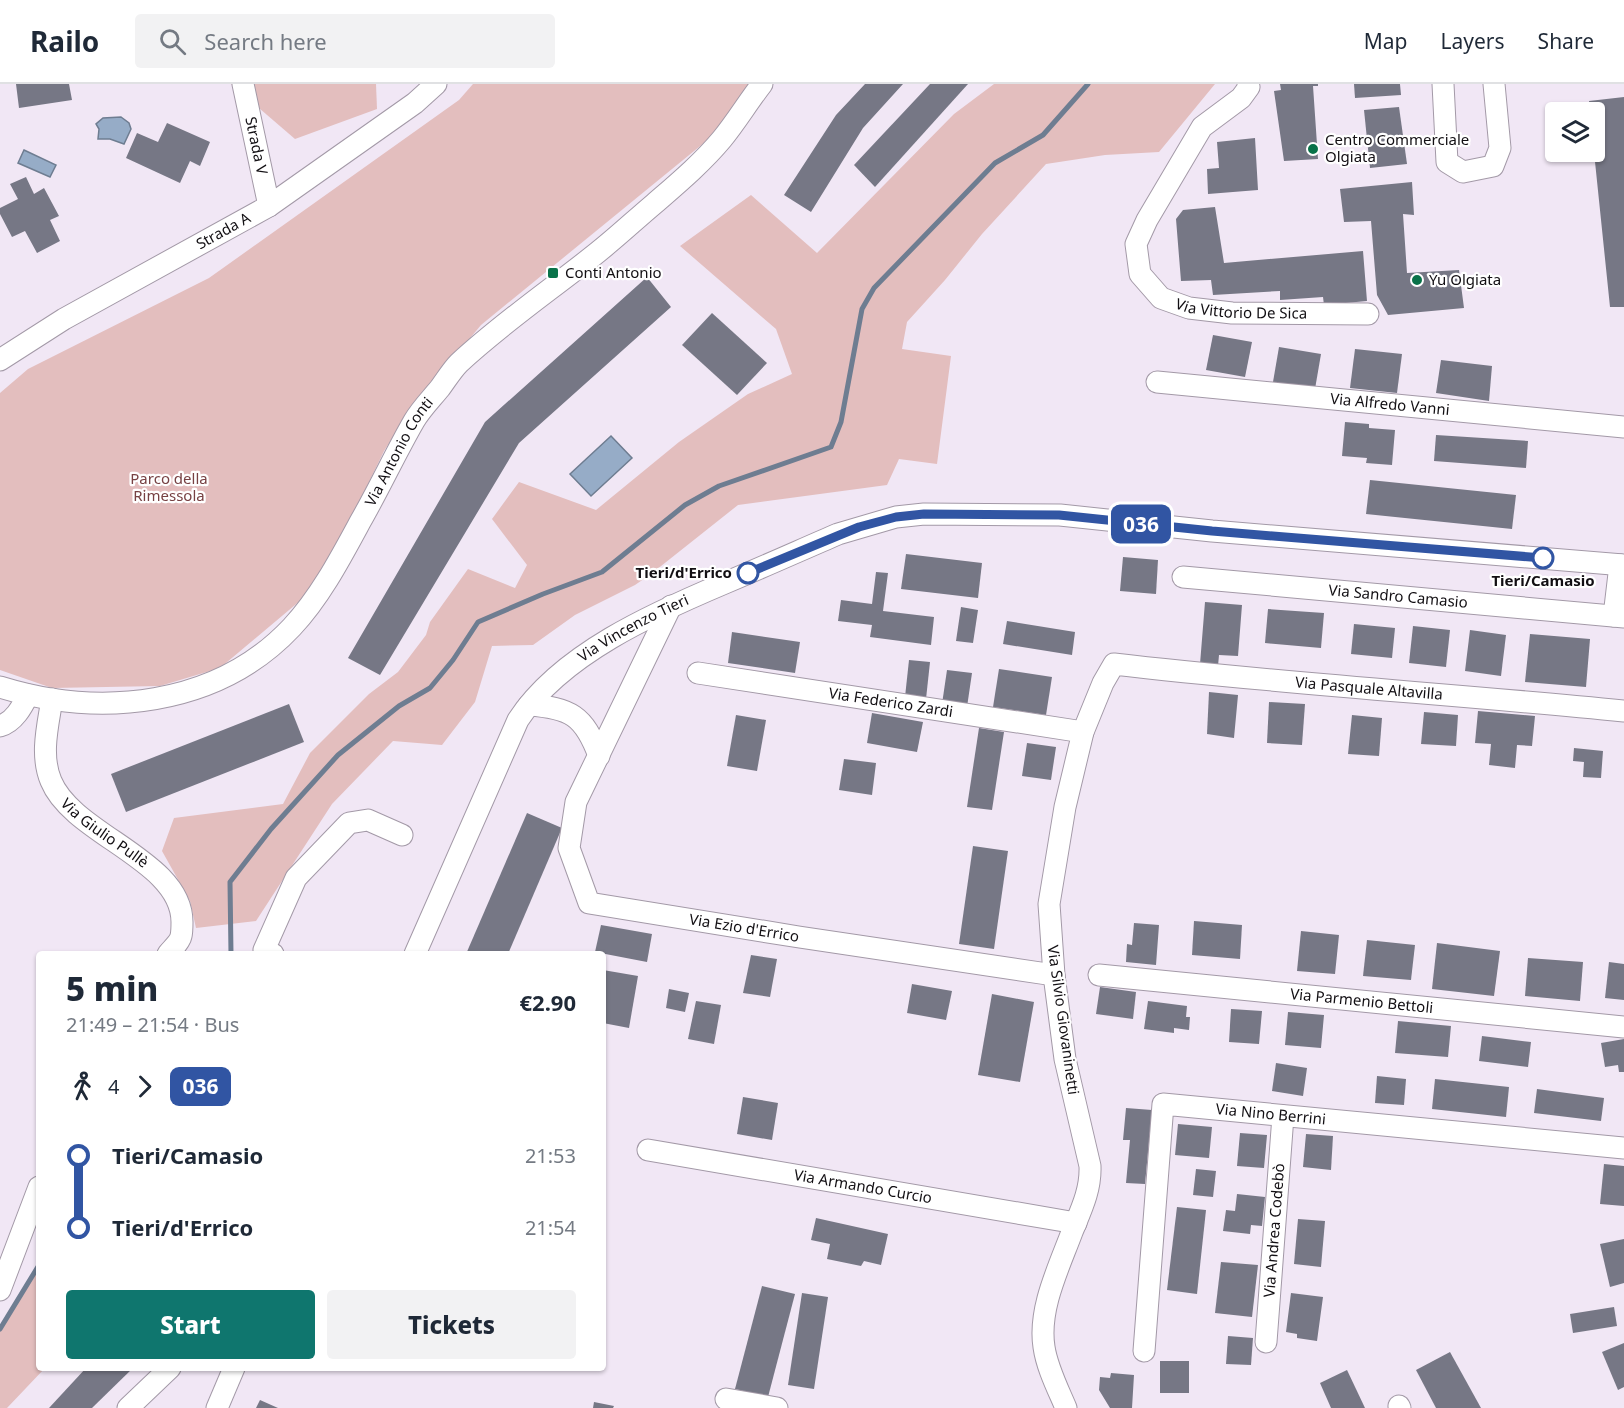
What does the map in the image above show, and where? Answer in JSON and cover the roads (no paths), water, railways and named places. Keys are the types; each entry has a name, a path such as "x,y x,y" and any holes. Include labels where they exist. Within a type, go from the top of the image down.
{"street":[{"name":"Strada V","path":"243,84 269,206"},
{"name":"Strada A","path":"0,360 64,319 269,206 415,103 436,84"},
{"name":"Via Antonio Conti","path":"0,687 28,695 104,705 167,697 202,686 231,672 278,640 290,629 319,593 360,524 415,419 457,365 516,315 598,252 670,190 721,140 762,84"},
{"name":"Via Vittorio De Sica","path":"1248,84 1249,87 1241,98 1202,127 1146,220 1136,244 1140,274 1161,298 1189,308 1232,313 1368,314"},
{"path":"1443,84 1447,162 1463,172 1493,166 1500,148 1494,84"},
{"name":"Via Alfredo Vanni","path":"1157,382 1624,427"},
{"name":"Via Vincenzo Tieri","path":"416,951 518,720 541,692 597,646 671,606 838,534 896,517 924,514 1059,515 1212,531 1622,565"},
{"name":"Via Sandro Camasio","path":"1183,577 1619,617 1622,565"},
{"name":"Via Ezio d'Errico","path":"671,606 576,802 569,848 589,903 1054,975"},
{"name":"Via Pasquale Altavilla","path":"1114,664 1236,678 1624,711"},
{"name":"Via Silvio Giovaninetti","path":"1066,1408 1047,1362 1043,1336 1046,1310 1062,1258 1087,1195 1090,1166 1065,1059 1054,975 1049,904 1065,807 1083,732 1103,682 1114,664"},
{"name":"Via Federico Zardi","path":"698,673 1083,732"},
{"path":"0,726 8,724 23,706 28,695"},
{"name":"Via Giulio Pullè","path":"52,699 45,756 51,783 68,806 161,877 176,896 182,910 182,937 170,951"},
{"path":"529,705 556,708 577,717 588,731 599,756"},
{"path":"266,951 264,950 296,878 349,823 368,820 402,835"},
{"name":"Via Parmenio Bettoli","path":"1099,975 1624,1027"},
{"name":"Via Nino Berrini","path":"1144,1351 1163,1104 1624,1148"},
{"name":"Via Andrea Codebò","path":"1266,1342 1283,1116"},
{"name":"Via Armando Curcio","path":"648,1150 1076,1223"},
{"path":"0,1290 36,1195"},
{"path":"128,1408 167,1371"},
{"path":"217,1408 233,1371"},
{"path":"726,1399 777,1408"}],"water":[{"path":"121,117 129,123 131,129 124,144 110,139 98,139 99,129 96,124 103,118"},
{"path":"24,150 56,165 50,177 18,163"},
{"path":"611,436 632,458 591,496 570,474"}],"waterway":[{"path":"231,951 230,882 271,829 338,755 399,706 430,688 453,660 478,622 602,572 685,505 719,486 831,447 841,422 862,309 874,288 995,163 1043,135 1088,84"},
{"path":"0,1329 36,1270"}],"place":[{"name":"Centro Commerciale Olgiata","path":"1313,149"},
{"name":"Conti Antonio","path":"553,273"},
{"name":"Yu Olgiata","path":"1417,280"},
{"name":"Tieri/Camasio","path":"1543,558"},
{"name":"Tieri/d'Errico","path":"748,573"}],"park label":[{"name":"Parco della Rimessola","path":"169,488"}]}
